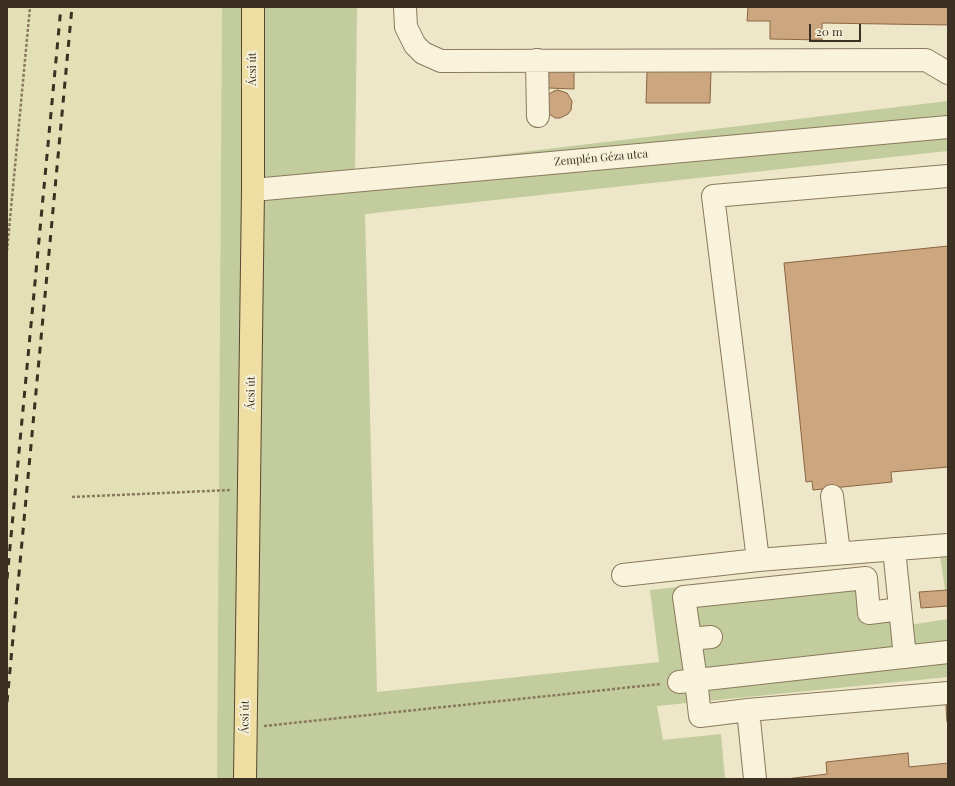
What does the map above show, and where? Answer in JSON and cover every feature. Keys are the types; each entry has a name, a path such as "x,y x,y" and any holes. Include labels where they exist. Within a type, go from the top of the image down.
{"main road":[{"name":"Ácsi út","path":"245,779 253,190 253,7"}],"street":[{"path":"405,7 406,27 415,45 422,53 432,58 441,60 926,60 948,73"},
{"path":"537,60 538,116"},
{"name":"Zemplén Géza utca","path":"253,190 948,126"},
{"path":"758,560 713,196 948,176"},
{"path":"832,496 839,553"},
{"path":"623,575 758,560 948,545"},
{"path":"894,549 905,657"},
{"path":"900,609 862,615 866,578 684,597 701,638 688,681 700,716 748,710 948,693"},
{"path":"688,681 948,652"},
{"path":"748,710 755,779"}],"path":[{"path":"7,251 30,7"},
{"path":"72,498 249,490"},
{"path":"245,728 688,681"}],"shaded area":[{"path":"7,7 222,7 217,779 7,779"}],"green space":[{"path":"222,7 357,7 355,172 948,101 948,151 365,214 377,692 659,662 650,590 859,568 874,607 909,625 948,619 948,677 657,706 663,740 721,734 725,779 217,779"},
{"path":"948,554 948,611 940,555"}],"building":[{"path":"748,7 948,7 948,25 822,23 822,40 770,39 770,21 747,21"},
{"path":"549,71 574,72 574,89 548,88"},
{"path":"647,71 711,71 710,103 646,103"},
{"path":"558,90 567,93 572,101 571,110 568,114 560,118 555,118 548,113 546,96"},
{"path":"948,246 948,467 891,472 892,482 813,490 812,481 806,482 784,263"},
{"path":"948,590 948,606 921,608 919,592"},
{"path":"946,705 948,705 948,722 947,722"},
{"path":"908,753 909,767 948,763 948,779 786,779 827,774 826,762"}],"railway":[{"path":"7,579 61,7"},
{"path":"7,702 72,7"}]}
